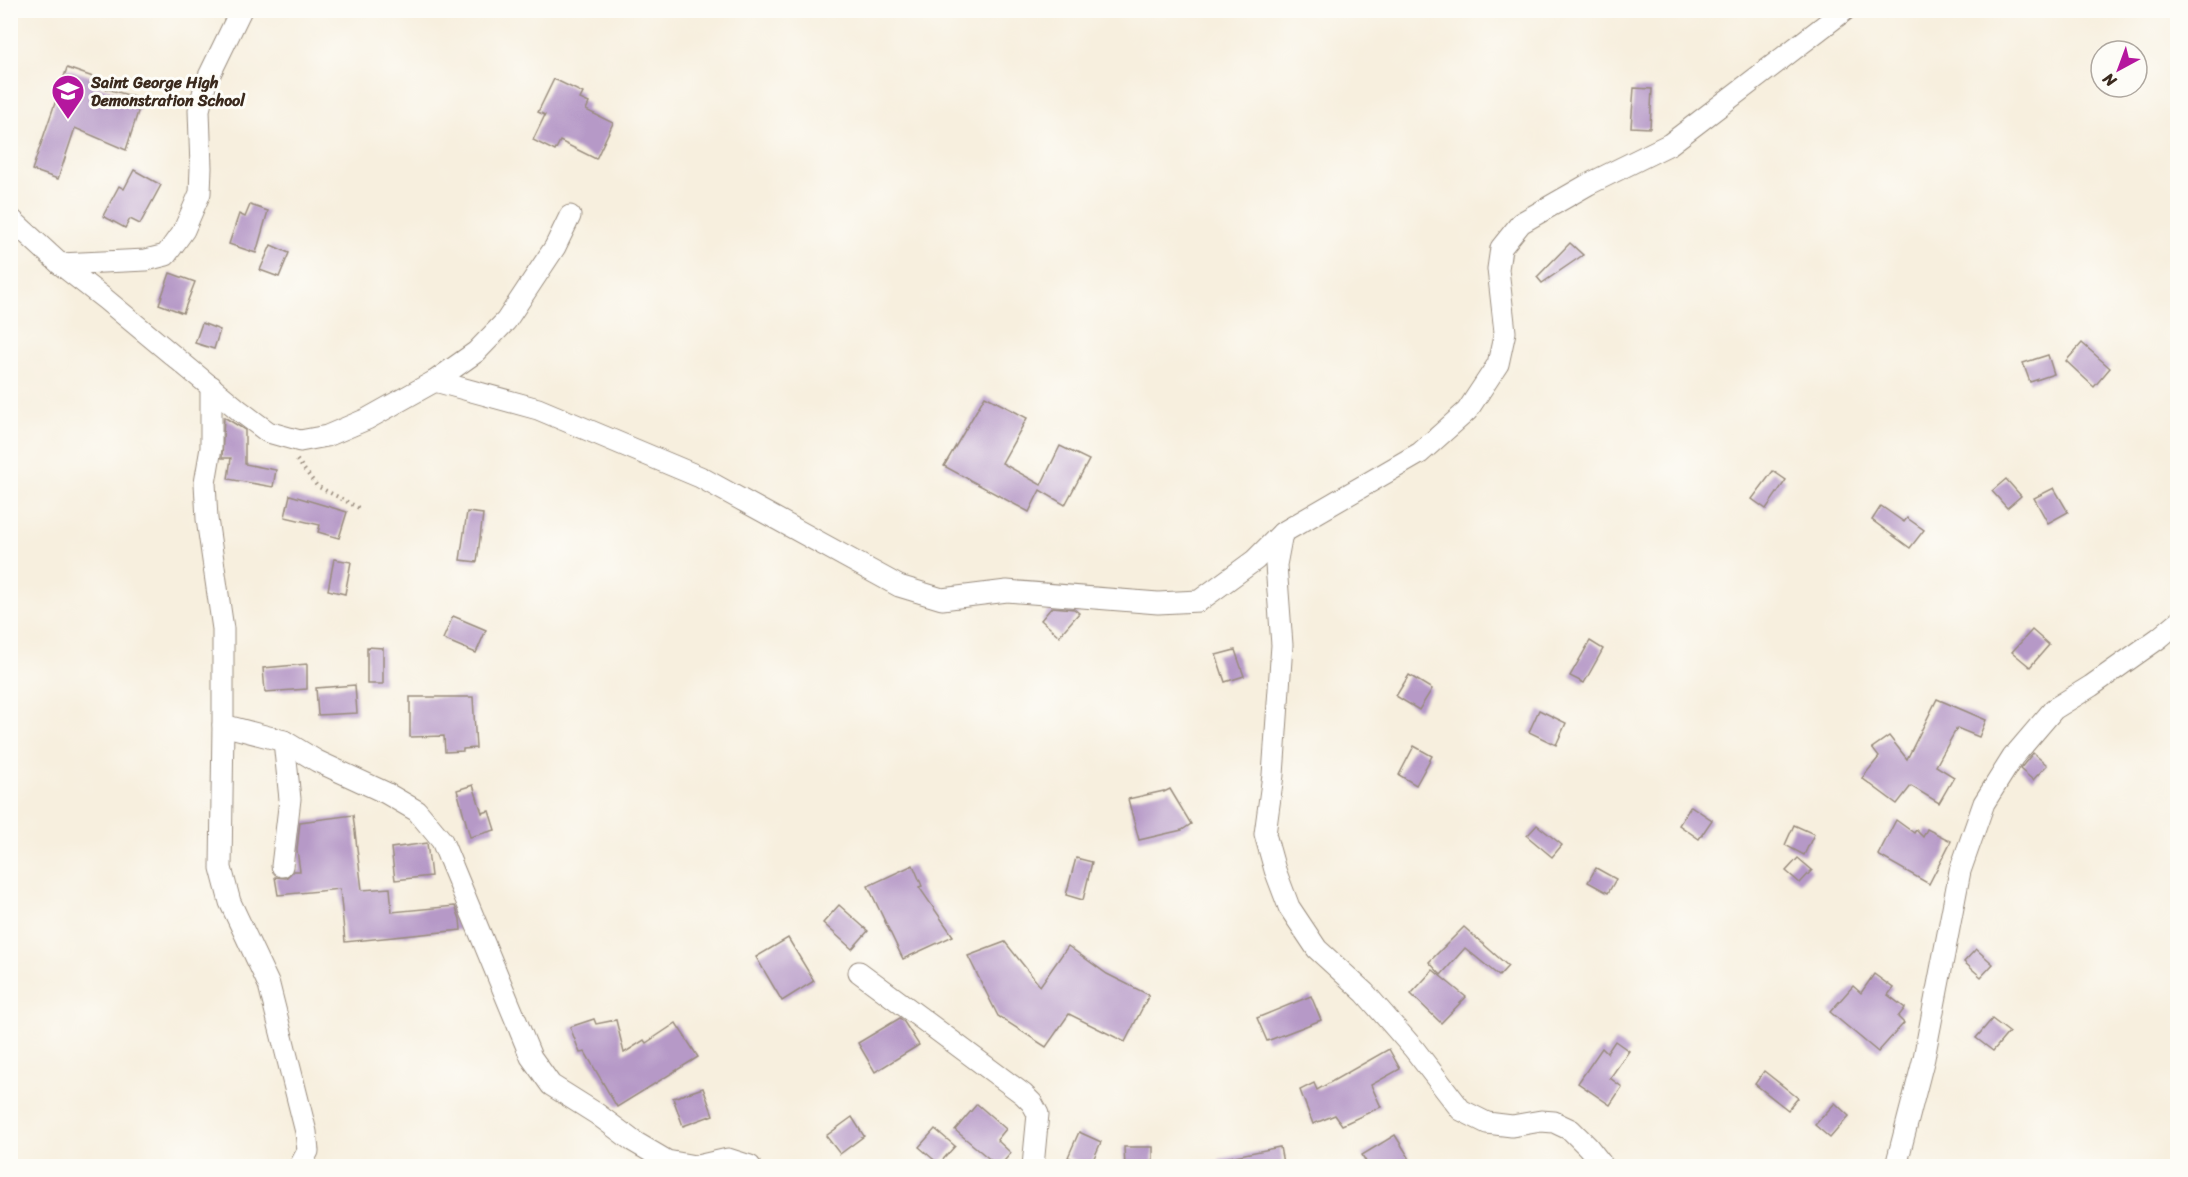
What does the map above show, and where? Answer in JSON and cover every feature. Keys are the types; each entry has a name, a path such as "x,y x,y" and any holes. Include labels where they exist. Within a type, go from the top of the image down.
{"street":[{"path":"60,264 146,260 166,255 184,230 200,193 199,110 206,82 241,10"},
{"path":"435,381 538,409 700,477 899,586 942,599 1006,591 1158,603 1199,601 1255,560 1282,533 1420,453 1467,411 1498,364 1505,332 1498,269 1501,248 1521,223 1589,184 1670,144 1845,10"},
{"path":"10,218 60,264 268,432 300,441 327,436 367,419 435,381 476,352 506,321 555,247 570,216"},
{"path":"211,386 211,448 205,483 207,519 223,629 220,868 230,902 269,985 306,1132 308,1151 300,1167"},
{"path":"1282,533 1276,564 1282,645 1273,775 1265,834 1289,907 1317,949 1365,993 1414,1049 1461,1110 1487,1123 1512,1126 1541,1121 1554,1122 1571,1130 1603,1167"},
{"path":"1896,1167 1924,1058 1960,871 1984,803 2013,757 2054,709 2091,686 2178,622"},
{"path":"223,725 284,741 318,761 386,793 417,812 442,841 531,1056 552,1085 633,1141 667,1161 696,1167 728,1159 750,1167"},
{"path":"282,866 290,799 284,741"},
{"path":"860,972 1032,1103 1038,1114 1033,1167"}],"path":[{"path":"283,436 301,467 317,486 359,508"}],"building":[{"path":"67,68 93,77 90,84 142,99 126,150 75,128 58,179 32,170"},
{"path":"554,79 583,93 580,99 589,103 586,110 613,123 596,159 560,141 555,151 533,140 545,115 538,112"},
{"path":"1634,88 1652,89 1650,128 1631,127"},
{"path":"134,170 161,185 140,224 130,219 125,228 103,216 119,186 124,189"},
{"path":"250,205 268,211 256,253 229,244 239,214 245,217"},
{"path":"1570,243 1583,255 1542,283 1537,277"},
{"path":"271,245 289,253 279,277 260,270"},
{"path":"170,273 195,282 183,313 159,304"},
{"path":"202,323 220,330 214,349 195,343"},
{"path":"2082,343 2110,368 2094,387 2066,361"},
{"path":"2048,355 2054,374 2030,382 2023,363"},
{"path":"985,396 1027,418 1002,463 1041,485 1060,446 1089,460 1065,505 1040,490 1029,512 944,466"},
{"path":"224,417 245,430 245,464 276,470 273,487 228,479 231,458 222,458"},
{"path":"1773,471 1786,480 1766,509 1752,499"},
{"path":"2006,479 2021,496 2007,508 1992,491"},
{"path":"2054,488 2068,512 2048,523 2034,498"},
{"path":"290,495 347,512 339,538 318,532 320,525 285,517"},
{"path":"1881,506 1904,522 1907,518 1924,530 1910,548 1872,520"},
{"path":"467,512 483,514 477,562 460,560"},
{"path":"334,559 351,562 345,594 328,590"},
{"path":"1052,607 1074,609 1079,613 1059,636 1041,620"},
{"path":"453,616 486,630 476,653 443,639"},
{"path":"2032,630 2049,645 2030,667 2012,652"},
{"path":"1590,641 1603,649 1584,683 1570,676"},
{"path":"367,647 383,648 383,684 367,684"},
{"path":"1235,650 1244,676 1225,682 1216,655"},
{"path":"307,664 307,689 265,692 263,668"},
{"path":"1409,675 1432,689 1419,710 1396,696"},
{"path":"355,685 357,713 318,715 316,688"},
{"path":"410,697 473,697 476,748 445,752 444,736 410,737"},
{"path":"1937,699 1986,720 1979,737 1957,728 1936,766 1954,777 1939,803 1911,786 1897,804 1862,778 1879,757 1872,748 1889,736 1907,759"},
{"path":"1539,710 1566,723 1556,745 1529,732"},
{"path":"1414,746 1432,756 1416,785 1399,775"},
{"path":"2033,753 2047,765 2033,780 2020,769"},
{"path":"473,785 482,813 489,811 495,830 470,837 457,790"},
{"path":"1170,789 1191,824 1182,830 1139,840 1128,799"},
{"path":"1691,806 1712,820 1699,839 1679,825"},
{"path":"353,815 362,890 390,888 392,912 455,906 461,930 345,942 340,889 278,895 275,877 286,878 293,871 300,871 297,850 300,822"},
{"path":"1896,820 1914,833 1916,830 1923,837 1927,829 1951,841 1929,884 1878,855"},
{"path":"1537,825 1562,845 1552,857 1527,836"},
{"path":"1794,825 1814,834 1804,855 1785,845"},
{"path":"427,843 431,876 395,880 391,848"},
{"path":"1076,858 1092,862 1083,900 1066,895"},
{"path":"1798,858 1812,870 1800,883 1786,871"},
{"path":"913,865 922,886 919,887 953,936 903,959 868,886"},
{"path":"1596,868 1616,879 1608,893 1588,882"},
{"path":"839,905 868,931 852,949 823,923"},
{"path":"1464,927 1508,966 1499,976 1465,948 1441,975 1429,962"},
{"path":"788,938 814,981 782,1001 756,957"},
{"path":"1005,942 1040,986 1068,946 1107,974 1149,995 1125,1042 1069,1014 1046,1047 998,1016 968,956"},
{"path":"1976,949 1993,964 1981,977 1964,962"},
{"path":"1433,970 1466,997 1441,1023 1411,994"},
{"path":"1874,974 1893,988 1888,995 1905,1008 1898,1017 1904,1023 1878,1052 1830,1012 1853,986 1861,993"},
{"path":"1311,996 1321,1020 1267,1041 1257,1018"},
{"path":"900,1018 919,1045 875,1072 858,1043"},
{"path":"594,1019 596,1024 616,1020 624,1053 644,1040 646,1043 676,1023 698,1057 617,1107 585,1052 580,1053 570,1027"},
{"path":"1992,1019 2009,1032 1993,1051 1976,1038"},
{"path":"1615,1041 1629,1051 1610,1078 1622,1087 1610,1105 1578,1083 1602,1048 1607,1053"},
{"path":"1389,1049 1400,1069 1371,1085 1381,1107 1342,1125 1335,1115 1313,1124 1300,1090 1314,1083 1317,1090"},
{"path":"1764,1071 1798,1098 1788,1110 1755,1084"},
{"path":"703,1088 713,1115 683,1126 673,1098"},
{"path":"1835,1103 1849,1116 1830,1138 1815,1125"},
{"path":"977,1104 1006,1129 997,1140 1011,1153 999,1167 955,1130"},
{"path":"852,1117 864,1136 840,1154 826,1136"},
{"path":"935,1129 955,1146 939,1164 919,1147"},
{"path":"1079,1132 1101,1142 1090,1167 1068,1157"},
{"path":"1395,1135 1410,1159 1399,1167 1369,1167 1362,1155"},
{"path":"1124,1147 1153,1147 1153,1167 1125,1167"},
{"path":"1280,1147 1283,1163 1266,1167 1220,1167 1219,1159"}],"place":[{"name":"Saint George High Demonstration School","path":"68,120"}]}
